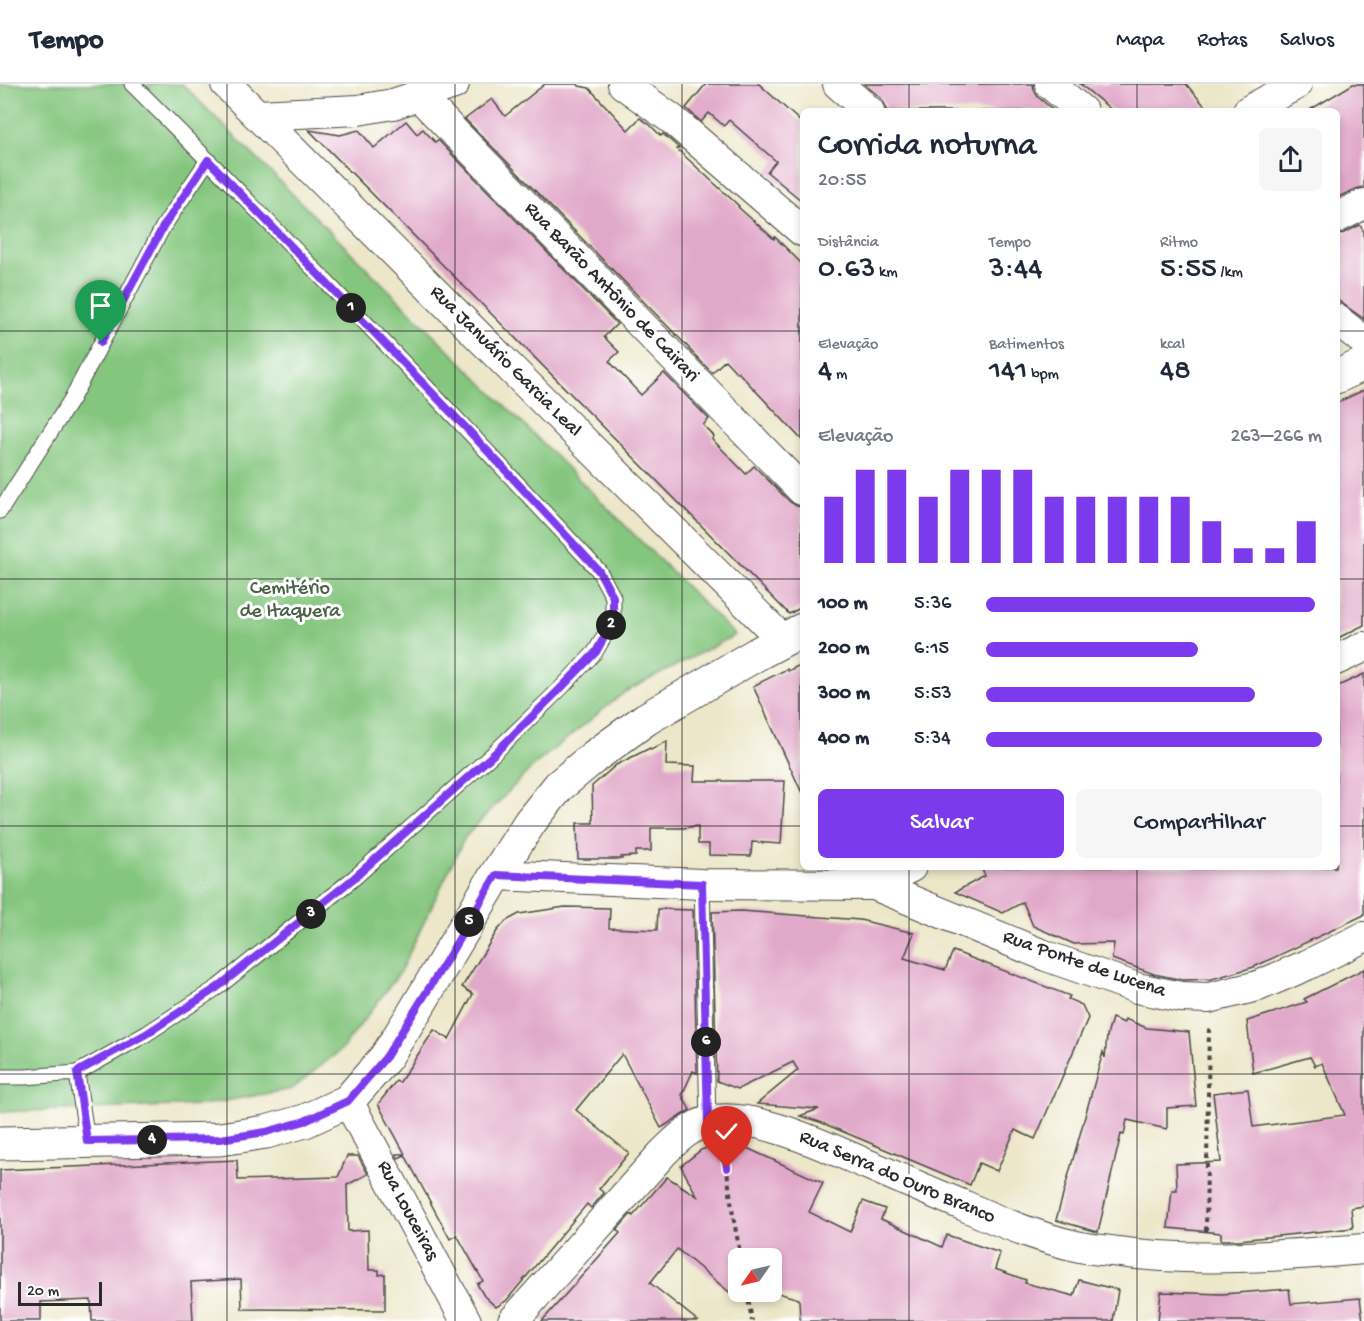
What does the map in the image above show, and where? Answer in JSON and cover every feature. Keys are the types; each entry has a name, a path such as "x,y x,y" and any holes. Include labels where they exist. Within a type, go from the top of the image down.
{"main road":[{"path":"1340,375 1364,364"},
{"path":"0,1143 220,1139 266,1132 305,1121 348,1101 386,1057 496,875 530,822 559,786 595,756 646,719 793,635"}],"street":[{"path":"258,115 358,110 393,104 454,84"},
{"path":"623,84 652,95 673,120 800,229"},
{"path":"838,84 866,108"},
{"path":"1050,84 1078,108"},
{"path":"1253,108 1297,84"},
{"name":"Rua Januário Garcia Leal","path":"229,85 793,635"},
{"name":"Rua Barão Antônio de Cairari","path":"419,96 800,488"},
{"path":"1340,216 1364,204"},
{"path":"1340,322 1364,341"},
{"path":"1340,658 1364,647"},
{"path":"496,875 702,884 874,885 905,870"},
{"name":"Rua Ponte de Lucena","path":"874,885 1046,956 1137,988 1181,997 1209,998 1257,986 1364,937"},
{"name":"Rua Louceiras","path":"348,1101 466,1321"},
{"path":"513,1321 675,1141 688,1131 715,1120"},
{"name":"Rua Serra do Ouro Branco","path":"715,1120 738,1120 761,1124 827,1147 1025,1232 1080,1247 1140,1256 1206,1258 1273,1256 1364,1249"}],"lane":[{"path":"0,1077 77,1072 146,1034 218,987 354,878 494,754 596,652 613,621 613,597 599,571 468,430 132,84"},
{"path":"0,511 71,400 163,227 208,160"},
{"path":"702,884 715,1120"},
{"path":"77,1072 87,1141"}],"path":[{"path":"1206,1258 1209,998"},
{"path":"715,1120 739,1248"},
{"path":"749,1302 753,1321"}],"green space":[{"name":"Cemitério de Itaquera","path":"0,84 182,84 735,635 625,692 533,766 465,837 400,972 343,1048 292,1089 202,1105 0,1112"}],"building":[{"path":"545,84 578,84 589,88 628,130 640,118 661,136 663,134 738,207 774,239 775,237 800,262 800,438 725,360 712,373 465,119 492,99 505,116"},
{"path":"706,84 759,84 800,121 800,199 767,172 776,161 729,120 724,126 709,113 701,122 686,108"},
{"path":"864,84 1033,84 1038,97 1051,108 886,108 881,98"},
{"path":"1080,84 1186,84 1206,108 1109,108"},
{"path":"1353,84 1364,84 1364,187 1340,196 1340,108 1313,108"},
{"path":"406,121 417,134 423,129 435,142 438,140 617,324 604,337 619,352 609,361 641,395 664,373 709,419 703,425 714,436 712,439 746,474 754,466 790,502 800,507 800,608 789,614 309,130 340,135 359,130 374,148"},
{"path":"1360,225 1364,232 1364,319 1340,302 1340,234"},
{"path":"1364,390 1364,625 1340,637 1340,401"},
{"path":"800,665 800,789 753,686 787,669 788,671"},
{"path":"1364,674 1364,915 1254,967 1212,979 1183,980 1154,974 1112,959 1114,943 1074,944 1033,926 1023,902 1003,913 955,892 985,876 982,870 1340,870 1340,685"},
{"path":"667,741 666,765 695,766 694,781 785,781 781,844 752,842 751,856 709,855 709,844 698,844 698,826 651,828 651,851 636,851 636,856 621,857 622,859 578,859 577,823 593,823 592,786 616,765"},
{"path":"565,907 610,908 609,928 657,930 658,909 693,910 697,1073 693,1071 682,1095 690,1110 661,1128 622,1054 576,1110 629,1153 599,1189 604,1193 591,1208 587,1204 506,1301 496,1307 484,1296 477,1284 483,1281 457,1235 450,1239 405,1155 398,1158 396,1154 405,1154 378,1104 396,1081 400,1082 434,1030 449,1039 473,994 462,987 497,931 506,921 519,914"},
{"path":"741,911 860,920 914,933 904,958 945,970 953,951 1070,996 1068,999 1082,1005 1088,1018 1035,1139 1015,1130 997,1171 979,1163 970,1185 820,1122 800,1116 819,1109 757,1104 798,1070 793,1062 738,1089 717,1081 712,912"},
{"path":"1364,969 1364,1206 1351,1208 1353,1228 1221,1240 1221,1233 1168,1228 1172,1190 1177,1190 1176,1164 1221,1162 1213,1093 1248,1089 1253,1127 1345,1115 1322,1063 1315,1066 1310,1057 1253,1073 1247,1021 1307,1002 1304,999"},
{"path":"1112,1018 1124,1023 1125,1019 1147,1028 1189,1032 1196,1106 1167,1108 1167,1129 1127,1120 1124,1135 1121,1134 1098,1232 1056,1220 1103,1052 1105,1058 1107,1036"},
{"path":"712,1146 747,1148 823,1183 809,1212 850,1232 863,1201 885,1209 881,1219 942,1247 947,1235 1000,1253 995,1269 1026,1280 1025,1283 1074,1296 1079,1280 1118,1290 1113,1321 800,1321 799,1299 782,1294 782,1248 728,1248 728,1291 677,1249 650,1283 698,1321 542,1321 620,1233 617,1230 631,1214 633,1216 667,1177 697,1196 681,1166 701,1150"},
{"path":"347,1156 358,1156 368,1174 347,1185 348,1231 368,1230 369,1270 379,1270 379,1275 385,1274 385,1310 242,1309 241,1279 191,1282 193,1321 92,1321 91,1300 41,1302 41,1321 0,1321 0,1170 237,1160 238,1180 338,1177"},
{"path":"1289,1289 1291,1304 1360,1298 1363,1321 1158,1321 1161,1292 1222,1294"}],"route":[{"path":"101,342 163,227 208,160 468,430 599,571 613,597 613,621 596,652 562,687 494,754 354,878 218,987 146,1034 77,1072 87,1141 220,1139 266,1132 305,1121 348,1101 386,1057 496,875 702,884 708,1121 721,1120 727,1168"}]}
